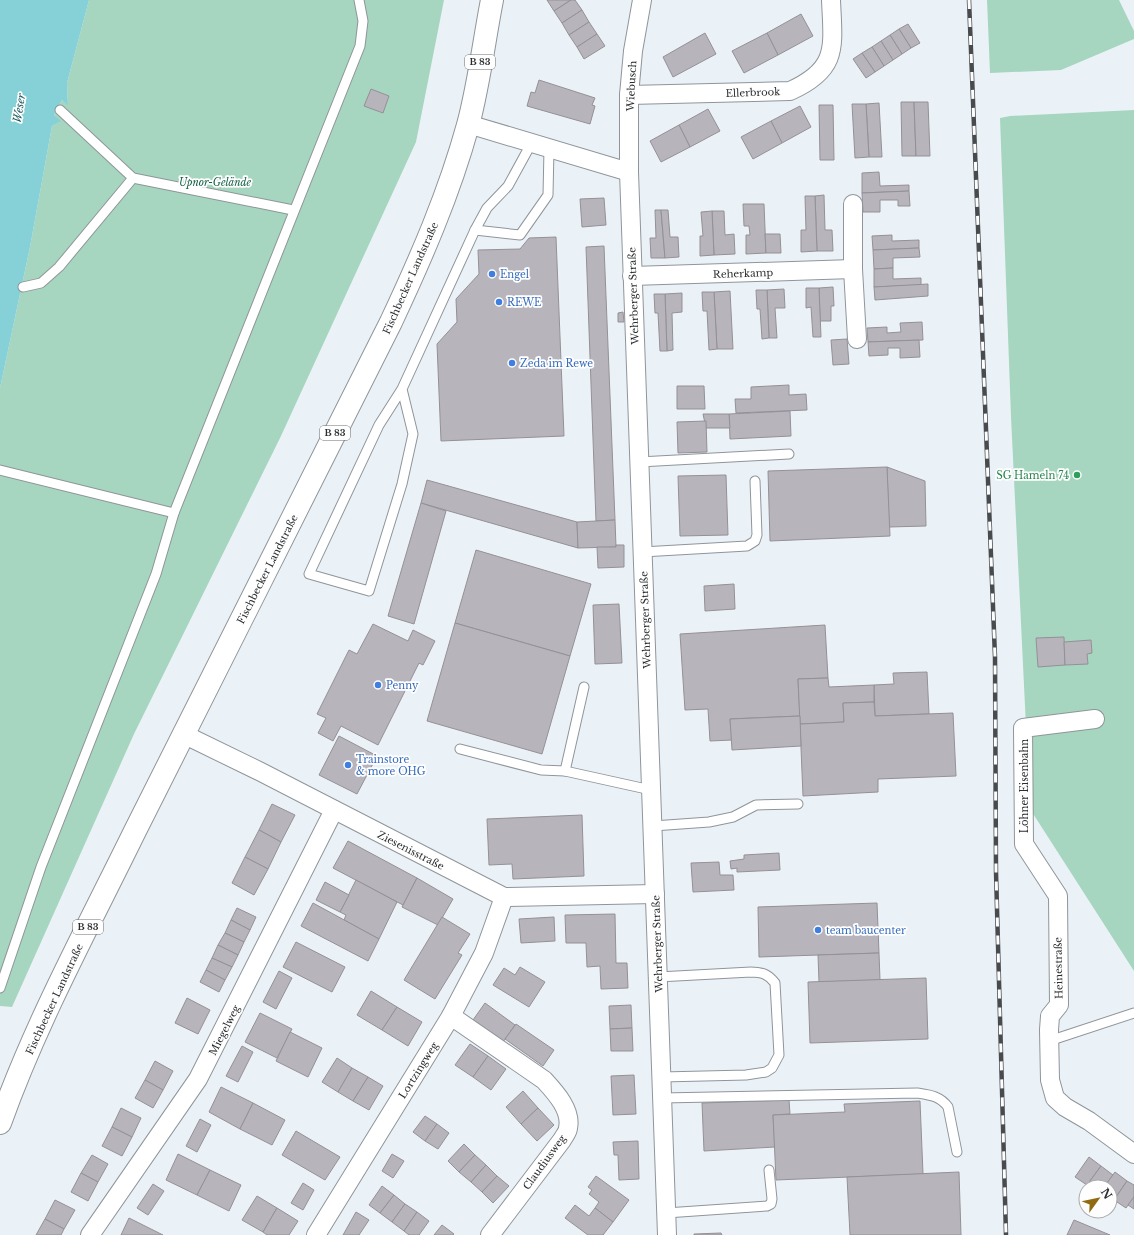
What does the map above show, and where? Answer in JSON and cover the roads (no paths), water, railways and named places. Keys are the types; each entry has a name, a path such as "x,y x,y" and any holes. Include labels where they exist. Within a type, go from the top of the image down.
{"main road":[{"name":"Fischbecker Landstraße","path":"0,1123 10,1095 45,1014 183,734 414,273 445,199 468,124 492,0"}],"street":[{"name":"Wiebusch","path":"629,172 629,95 633,51 642,0"},
{"name":"Ellerbrook","path":"629,95 790,91 808,83 824,68 830,57 833,41 831,0"},
{"path":"468,124 629,172"},
{"name":"Wehrberger Straße","path":"629,172 638,462 653,826 667,1235"},
{"path":"853,204 853,269 856,339"},
{"name":"Reherkamp","path":"632,276 853,269"},
{"name":"Löhner Eisenbahn","path":"1024,844 1023,728 1095,718"},
{"name":"Ziesenisstraße","path":"183,734 504,897 655,894"},
{"name":"Miegelweg","path":"90,1235 198,1079 334,810"},
{"name":"Heinestraße","path":"1024,844 1058,896 1059,1005 1050,1016 1049,1041 1050,1080 1056,1098 1065,1107 1089,1121 1134,1154"},
{"name":"Lortzingweg","path":"316,1235 451,1016 484,953 504,897"},
{"name":"Claudiusweg","path":"451,1016 544,1080 558,1094 566,1113 568,1128 562,1140 490,1235"}],"lane":[{"path":"0,988 41,867 156,574 174,513 293,210 360,46 363,21 359,0"},
{"path":"60,110 134,178 293,210"},
{"path":"402,389 413,434 402,484 369,591 309,574 379,425 402,389 475,230 487,208 508,186 531,144"},
{"path":"475,230 520,235 548,194 549,149"},
{"path":"23,287 41,283 59,267 134,178"},
{"path":"638,462 789,454"},
{"path":"0,470 174,513"},
{"path":"642,552 748,546 755,541 757,535 755,481"},
{"path":"565,771 584,688"},
{"path":"460,749 541,770 565,771 651,790"},
{"path":"653,826 709,822 733,816 756,805 798,804"},
{"path":"658,977 751,972 761,972 770,976 775,983 779,1056 772,1068 766,1072 662,1077"},
{"path":"1049,1041 1134,1013"},
{"path":"662,1098 917,1093 933,1095 944,1101 948,1107 957,1152"},
{"path":"666,1213 767,1206 771,1204 772,1199 769,1170"}],"water":[{"name":"Weser","path":"0,0 89,0 67,83 68,105 62,100 54,115 61,121 52,126 30,247 0,388"}],"railway":[{"path":"969,0 995,657 996,872 1006,1235"}],"place":[{"name":"Engel","path":"492,274"},
{"name":"REWE","path":"499,302"},
{"name":"Zeda im Rewe","path":"512,363"},
{"name":"SG Hameln 74","path":"1077,475"},
{"name":"Penny","path":"378,685"},
{"name":"Trainstore & more OHG","path":"348,765"},
{"name":"team baucenter","path":"818,930"}],"park label":[{"name":"Upnor-Gelände","path":"215,182"}]}
